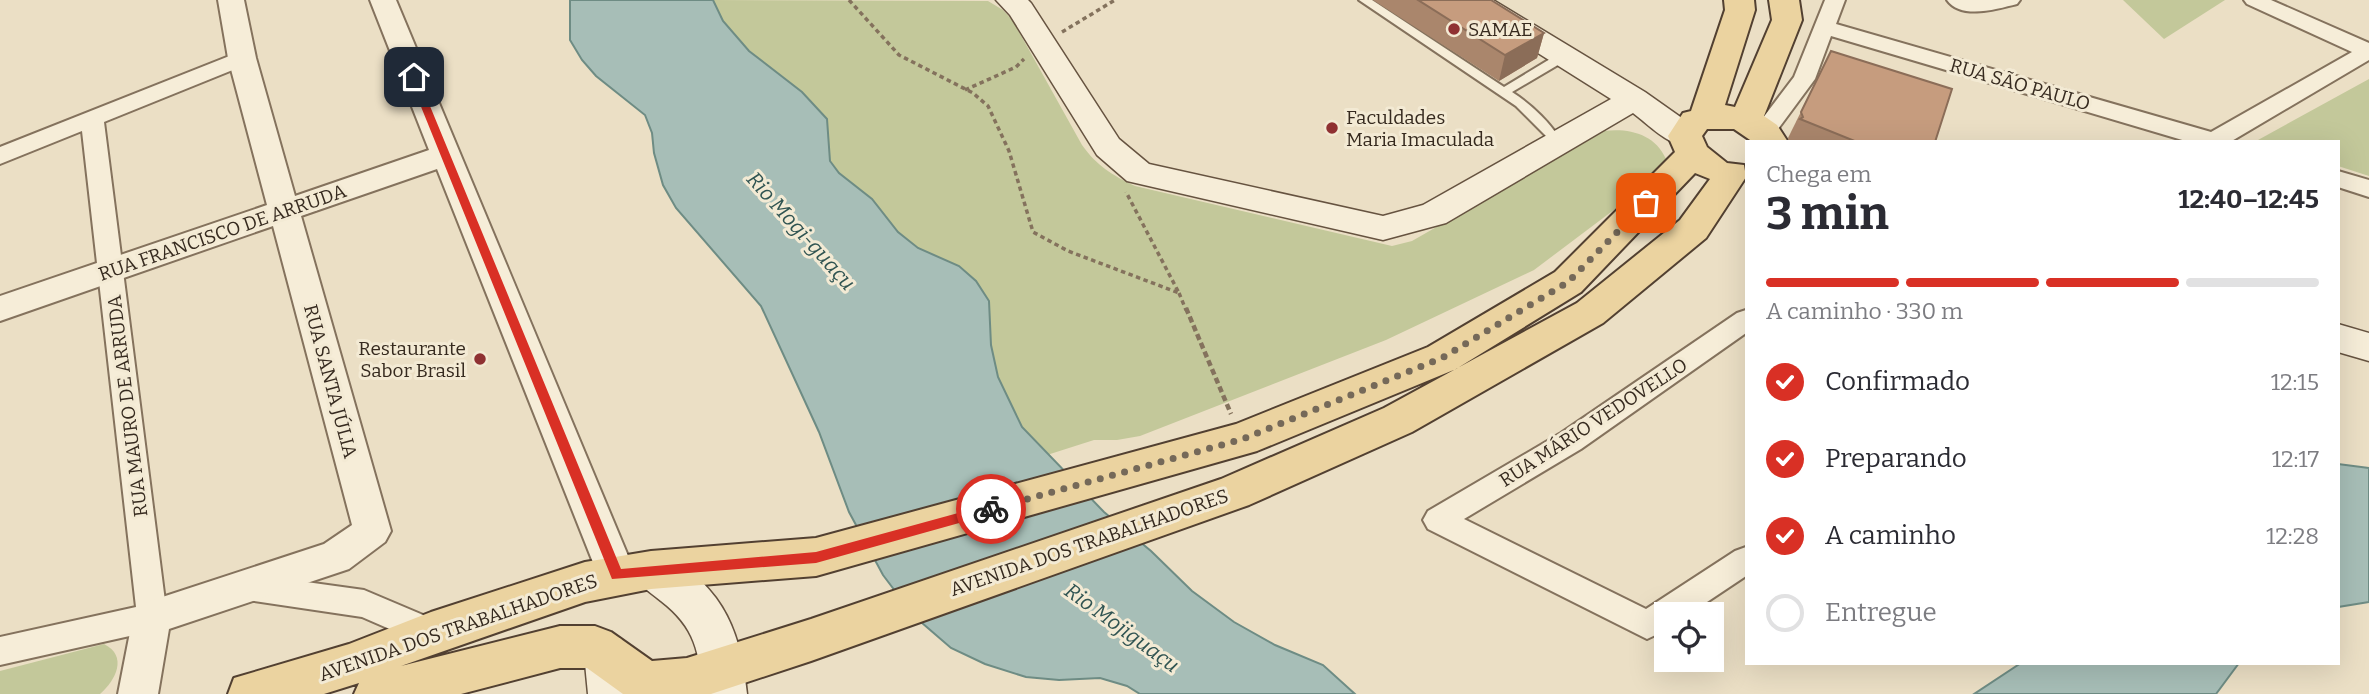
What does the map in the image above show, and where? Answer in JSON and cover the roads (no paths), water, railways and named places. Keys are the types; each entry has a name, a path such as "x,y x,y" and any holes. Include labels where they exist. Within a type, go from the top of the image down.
{"main road":[{"path":"1010,0 1021,9 1108,147 1139,173 1383,228 1434,214 1634,99"},
{"path":"1473,0 1695,136 1717,170 1739,174"},
{"name":"AVENIDA DOS TRABALHADORES","path":"251,694 349,665 431,633 634,573 816,557 1243,439 1442,358 1568,282 1695,136 1740,10 1739,0"},
{"path":"1695,136 1731,117 1760,132 1787,20 1784,0"},
{"name":"AVENIDA DOS TRABALHADORES","path":"377,694 561,647 595,647 608,673 622,668 644,682 664,684 687,680 724,681 865,620 1234,492 1398,420 1590,313 1693,229 1739,174"},
{"path":"2340,339 2369,347"},
{"path":"634,573 699,605 714,627 724,681"}],"street":[{"name":"RUA SANTA JÚLIA","path":"152,617 337,557 372,531 242,58 231,0"},
{"path":"383,0 445,155 634,573"},
{"path":"1760,132 1804,79 1835,0"},
{"path":"1957,0 1975,6 2010,0"},
{"path":"2254,0 2369,51"},
{"name":"RUA SÃO PAULO","path":"1823,27 2211,140"},
{"path":"2216,140 2369,51"},
{"path":"0,156 242,58"},
{"name":"RUA MAURO DE ARRUDA","path":"92,118 152,617 138,694"},
{"name":"RUA FRANCISCO DE ARRUDA","path":"0,309 445,155"},
{"path":"2340,180 2369,189"},
{"name":"RUA MÁRIO VEDOVELLO","path":"1745,321 1571,440 1438,520 1647,625 1745,560"},
{"path":"246,587 364,604 431,633"},
{"path":"0,650 152,617"}],"lane":[{"path":"1364,0 1520,103 1552,135 1557,144"},
{"path":"1504,92 1564,56"}],"water":[{"path":"570,0 713,0 723,21 749,51 802,92 827,119 830,161 839,173 872,199 898,232 918,248 959,266 976,281 989,301 991,345 998,377 1022,427 1104,512 1151,551 1192,591 1234,622 1275,645 1323,665 1355,694 1140,694 1127,686 1100,678 1059,680 1026,677 985,664 951,648 914,616 883,575 849,512 819,432 761,306 676,208 663,185 654,153 652,133 645,115 596,76 570,40"},
{"path":"2340,464 2369,468 2369,602 2340,607"},
{"path":"2018,665 2238,665 2216,694 1974,694"}],"place":[{"name":"SAMAE","path":"1454,29"},
{"name":"Faculdades Maria Imaculada","path":"1332,128"},
{"name":"Restaurante Sabor Brasil","path":"480,359"}],"water label":[{"name":"Rio Mogi-guaçu","path":"801,231"},
{"name":"Rio Mojiguaçu","path":"1122,628"}]}
